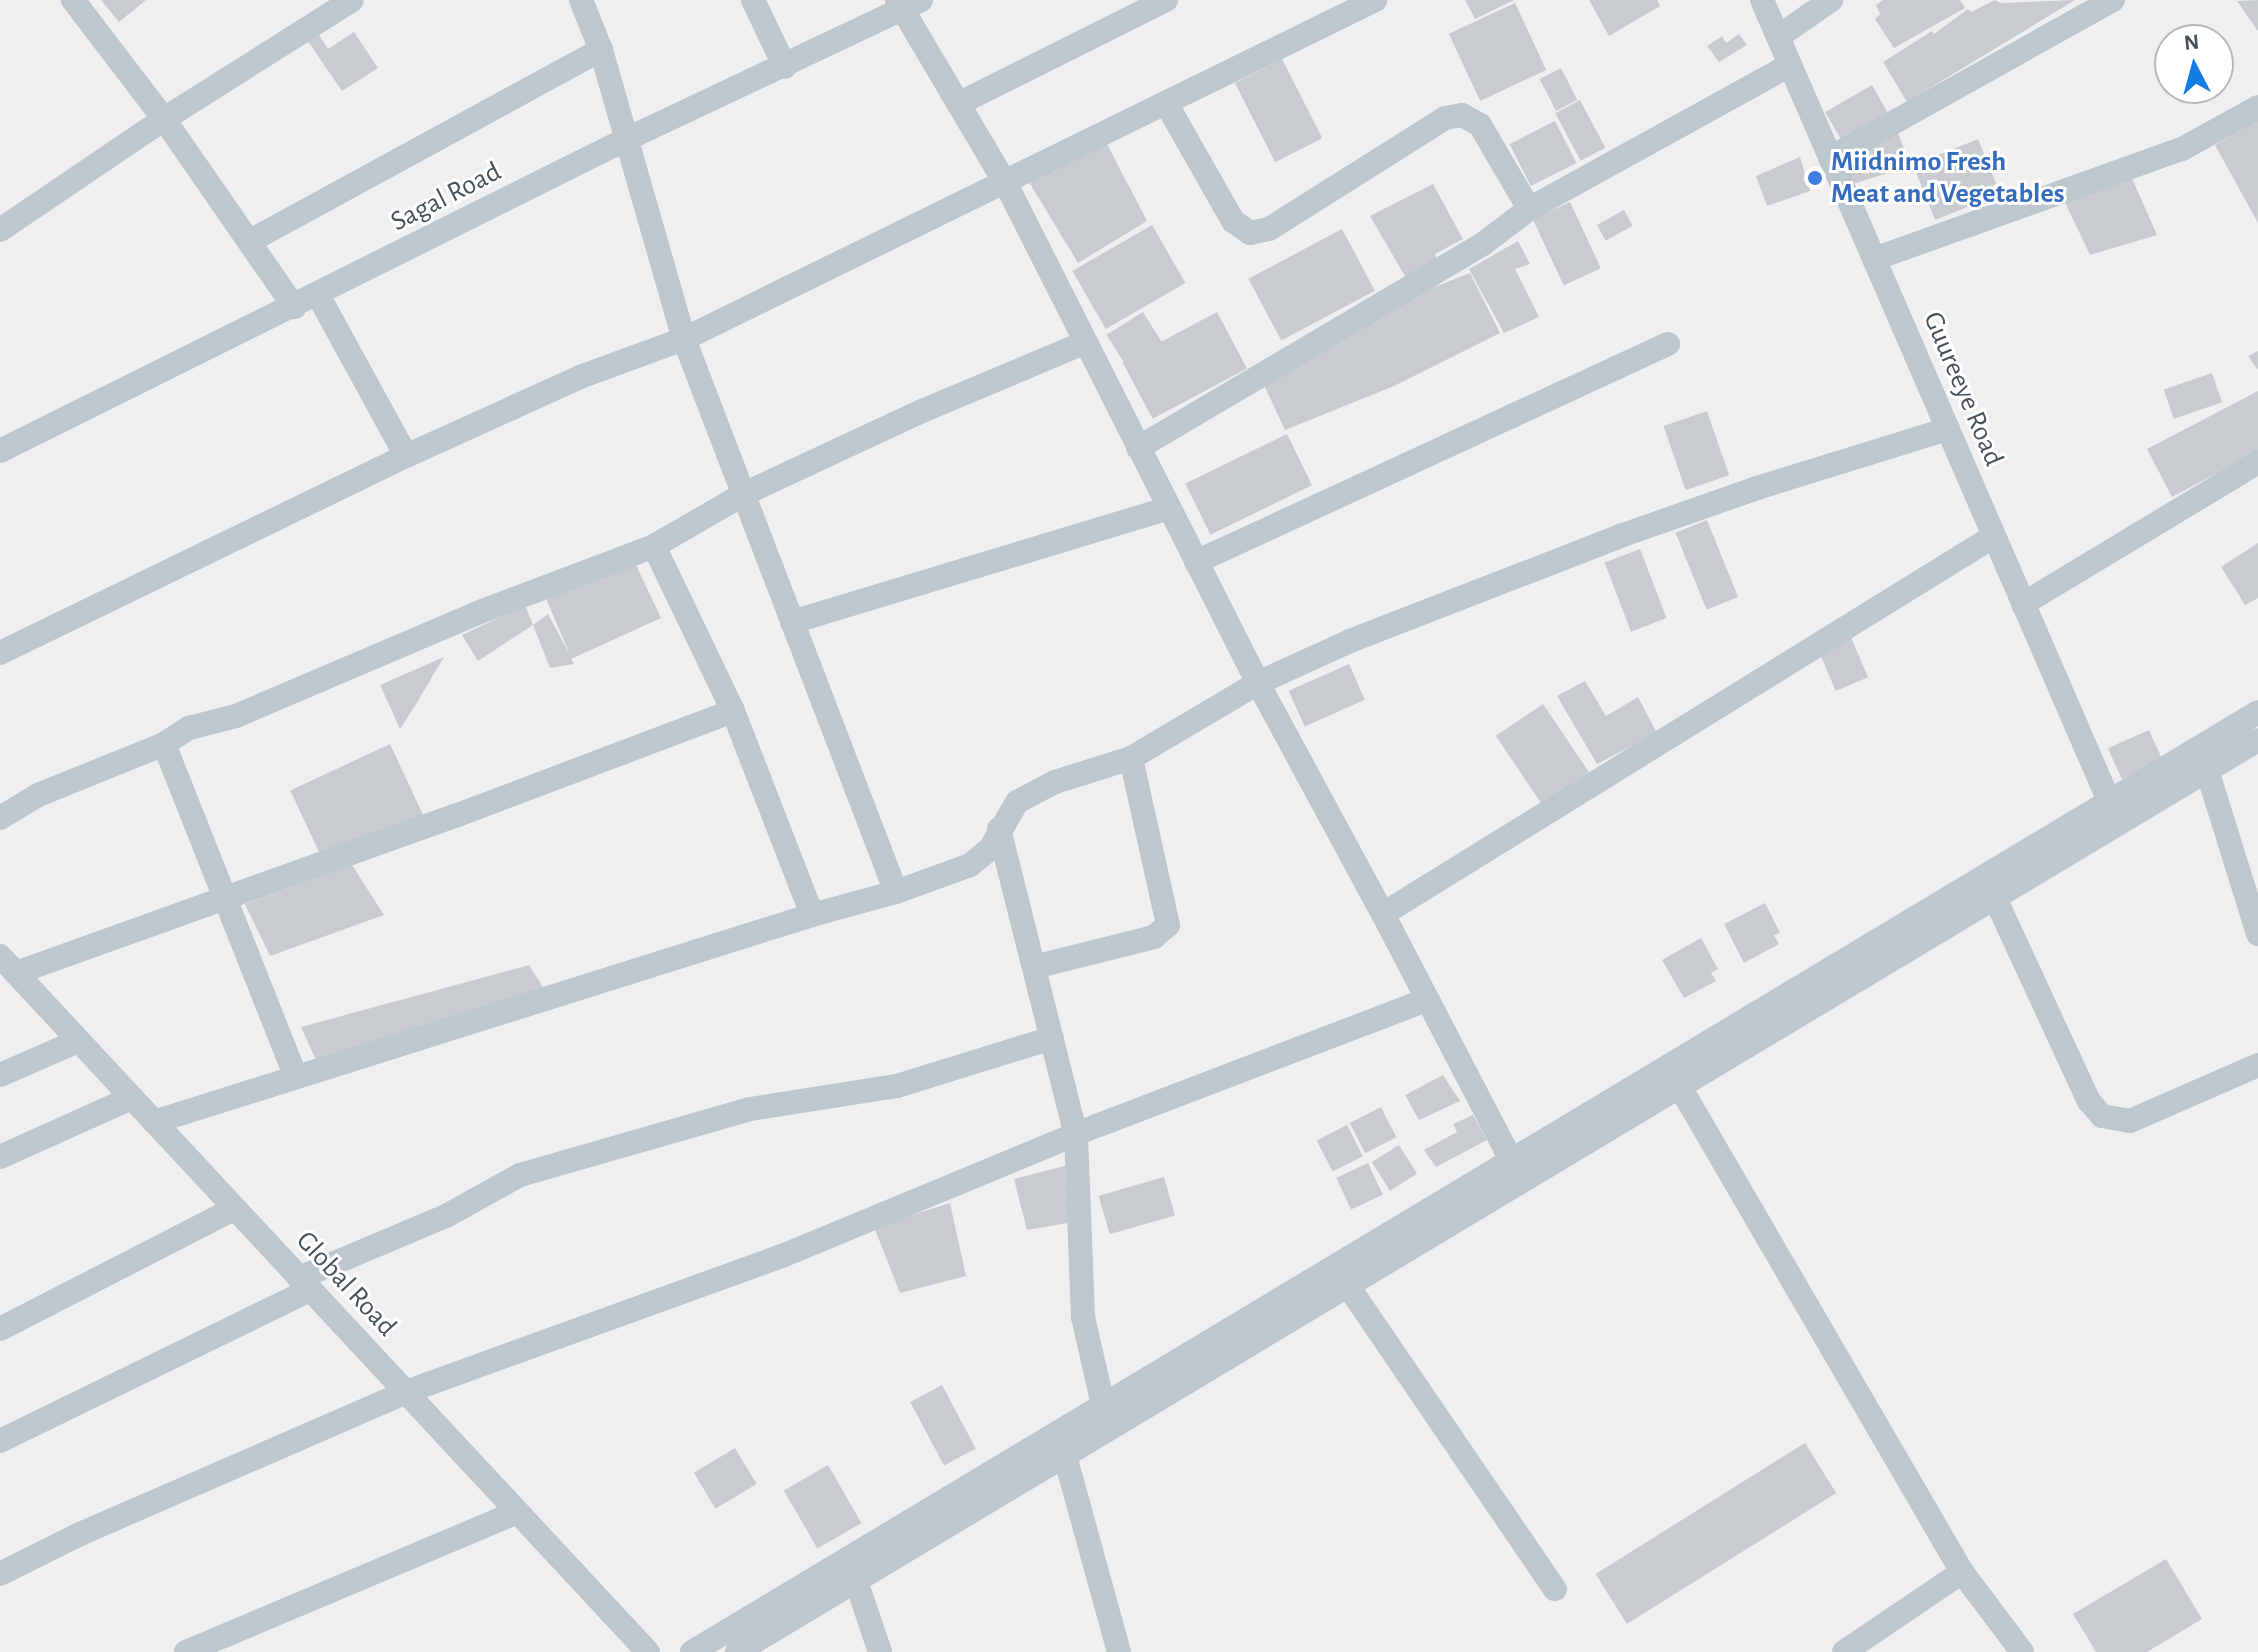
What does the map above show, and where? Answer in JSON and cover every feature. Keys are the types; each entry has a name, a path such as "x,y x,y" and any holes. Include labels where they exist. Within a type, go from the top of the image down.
{"street":[{"path":"73,0 164,119 294,307"},
{"path":"0,230 164,119 352,0"},
{"path":"581,0 601,50 684,339 896,892"},
{"path":"753,0 785,67"},
{"path":"958,104 1166,0"},
{"path":"0,653 406,456 580,377 684,339 1006,184 1375,0"},
{"name":"Guureeye Road","path":"1762,0 2109,801"},
{"path":"1778,37 1831,0"},
{"path":"1830,158 2113,0"},
{"path":"907,3 958,104 1006,184 1258,683 1511,1160 1517,1184"},
{"name":"Sagal Road","path":"0,451 627,139 785,67 907,3"},
{"path":"250,241 601,50"},
{"path":"1138,448 1483,244 1529,209 1790,65"},
{"path":"1166,103 1233,221 1250,233 1269,229 1445,118 1462,115 1480,125 1529,209"},
{"path":"1874,259 2182,149 2258,107"},
{"path":"318,295 406,456"},
{"path":"0,818 38,795 164,744 189,728 236,716 477,613 654,546 744,494 922,411 1084,343"},
{"path":"1196,562 1668,344"},
{"path":"154,1122 812,915 896,892 970,865 990,849 1017,802 1055,782 1131,758 1258,683 1350,641 1623,535 1757,488 1948,429"},
{"path":"2023,604 2258,462"},
{"path":"792,622 1169,508"},
{"path":"1383,914 1994,536"},
{"path":"654,546 733,711 812,915"},
{"path":"6,965 225,899 733,711"},
{"path":"692,1652 2258,712"},
{"path":"737,1652 761,1645 856,1581 2258,740"},
{"path":"164,744 296,1077"},
{"path":"1034,967 1154,937 1168,925 1131,758"},
{"path":"2207,770 2258,934"},
{"path":"999,829 1076,1135 1083,1317 1103,1405"},
{"path":"1995,898 2089,1101 2102,1116 2130,1121 2258,1065"},
{"name":"Global Road","path":"6,965 648,1652"},
{"path":"0,1574 80,1534 406,1392 782,1256 1076,1135 1427,1000"},
{"path":"0,1441 305,1284 446,1216 520,1175 750,1109 897,1086 1052,1038"},
{"path":"0,1075 78,1041"},
{"path":"1680,1087 1962,1572 2022,1652"},
{"path":"0,1157 131,1098"},
{"path":"0,1329 235,1208"},
{"path":"1348,1286 1555,1589"},
{"path":"1065,1456 1119,1652"},
{"path":"186,1652 517,1512"},
{"path":"1844,1652 1962,1572"},
{"path":"856,1581 880,1652"}],"building":[{"path":"101,0 146,0 119,22"},
{"path":"1465,0 1514,0 1475,19"},
{"path":"1589,0 1657,0 1660,6 1609,36"},
{"path":"1883,0 1960,0 1965,8 1894,48 1875,19 1880,14 1876,5"},
{"path":"1995,0 2000,3 2075,0 1907,102 1883,62 1932,31 1934,34 1968,9 1971,12"},
{"path":"2258,0 2258,31 2237,1"},
{"path":"1515,3 1546,70 1480,101 1449,34"},
{"path":"354,32 378,68 342,91 307,40 318,33 328,49"},
{"path":"1739,34 1747,45 1719,62 1707,46 1722,36 1726,43"},
{"path":"1282,59 1322,138 1275,162 1235,83"},
{"path":"1561,68 1577,100 1556,111 1540,79"},
{"path":"1872,85 1889,114 1842,141 1825,112"},
{"path":"1580,100 1605,148 1581,161 1555,113"},
{"path":"2258,120 2258,223 2215,145"},
{"path":"1555,121 1576,163 1531,186 1510,144"},
{"path":"1897,130 1910,166 1853,184 1842,157"},
{"path":"1978,139 2000,194 1935,220 1913,165"},
{"path":"1106,142 1147,221 1078,263 1026,177"},
{"path":"1800,157 1810,191 1767,206 1756,176"},
{"path":"2130,174 2157,235 2090,255 2063,198"},
{"path":"1433,184 1463,239 1435,254 1438,260 1406,278 1370,216"},
{"path":"1570,202 1601,268 1564,285 1533,219"},
{"path":"1624,210 1633,226 1606,241 1597,225"},
{"path":"1152,225 1186,283 1106,329 1072,271"},
{"path":"1342,229 1375,291 1281,341 1248,279"},
{"path":"1518,241 1530,264 1515,269 1539,317 1504,333 1469,269"},
{"path":"1470,273 1500,333 1394,386 1285,430 1263,383 1424,291"},
{"path":"1143,312 1162,343 1126,365 1107,335"},
{"path":"1217,312 1247,369 1153,419 1123,362"},
{"path":"2258,351 2258,370 2248,356"},
{"path":"2212,373 2222,402 2174,419 2164,390"},
{"path":"2258,391 2258,451 2172,497 2147,449"},
{"path":"1707,411 1729,475 1686,490 1664,426"},
{"path":"1287,434 1312,485 1210,535 1185,484"},
{"path":"1707,520 1738,597 1707,610 1675,533"},
{"path":"2258,543 2258,598 2245,605 2221,567"},
{"path":"1640,549 1667,618 1631,632 1605,563"},
{"path":"635,563 661,618 571,659 574,664 550,668 533,625 548,614 570,655 545,596"},
{"path":"525,605 533,625 478,661 462,635"},
{"path":"1850,635 1868,677 1836,691 1818,649"},
{"path":"444,657 413,709 400,729 380,685"},
{"path":"1349,664 1365,700 1305,726 1289,691"},
{"path":"1585,681 1606,716 1638,697 1657,733 1597,764 1557,696"},
{"path":"1543,704 1589,772 1542,804 1496,736"},
{"path":"2149,730 2163,761 2122,779 2108,748"},
{"path":"390,744 425,819 325,866 290,790"},
{"path":"352,865 384,915 270,956 245,904"},
{"path":"1765,903 1780,933 1774,935 1779,944 1744,963 1724,924"},
{"path":"1701,938 1718,969 1711,973 1716,981 1684,998 1662,960"},
{"path":"529,965 544,989 316,1060 301,1027"},
{"path":"1443,1075 1460,1101 1419,1120 1405,1095"},
{"path":"1381,1107 1396,1137 1365,1153 1350,1123"},
{"path":"1473,1115 1487,1140 1436,1167 1424,1150 1457,1132 1453,1124"},
{"path":"1347,1125 1363,1156 1333,1172 1317,1140"},
{"path":"1399,1145 1417,1174 1390,1191 1372,1162"},
{"path":"1368,1163 1383,1195 1351,1210 1336,1178"},
{"path":"1065,1166 1068,1223 1027,1230 1014,1179"},
{"path":"1164,1177 1175,1215 1110,1234 1099,1196"},
{"path":"950,1203 966,1276 900,1293 874,1227"},
{"path":"942,1385 976,1449 944,1465 910,1402"},
{"path":"1805,1443 1836,1493 1627,1624 1596,1574"},
{"path":"735,1448 757,1484 715,1509 694,1473"},
{"path":"828,1465 861,1523 817,1549 784,1490"},
{"path":"2166,1559 2202,1619 2147,1652 2096,1652 2073,1614"}],"place":[{"name":"Miidnimo Fresh Meat and Vegetables","path":"1815,178"}]}
